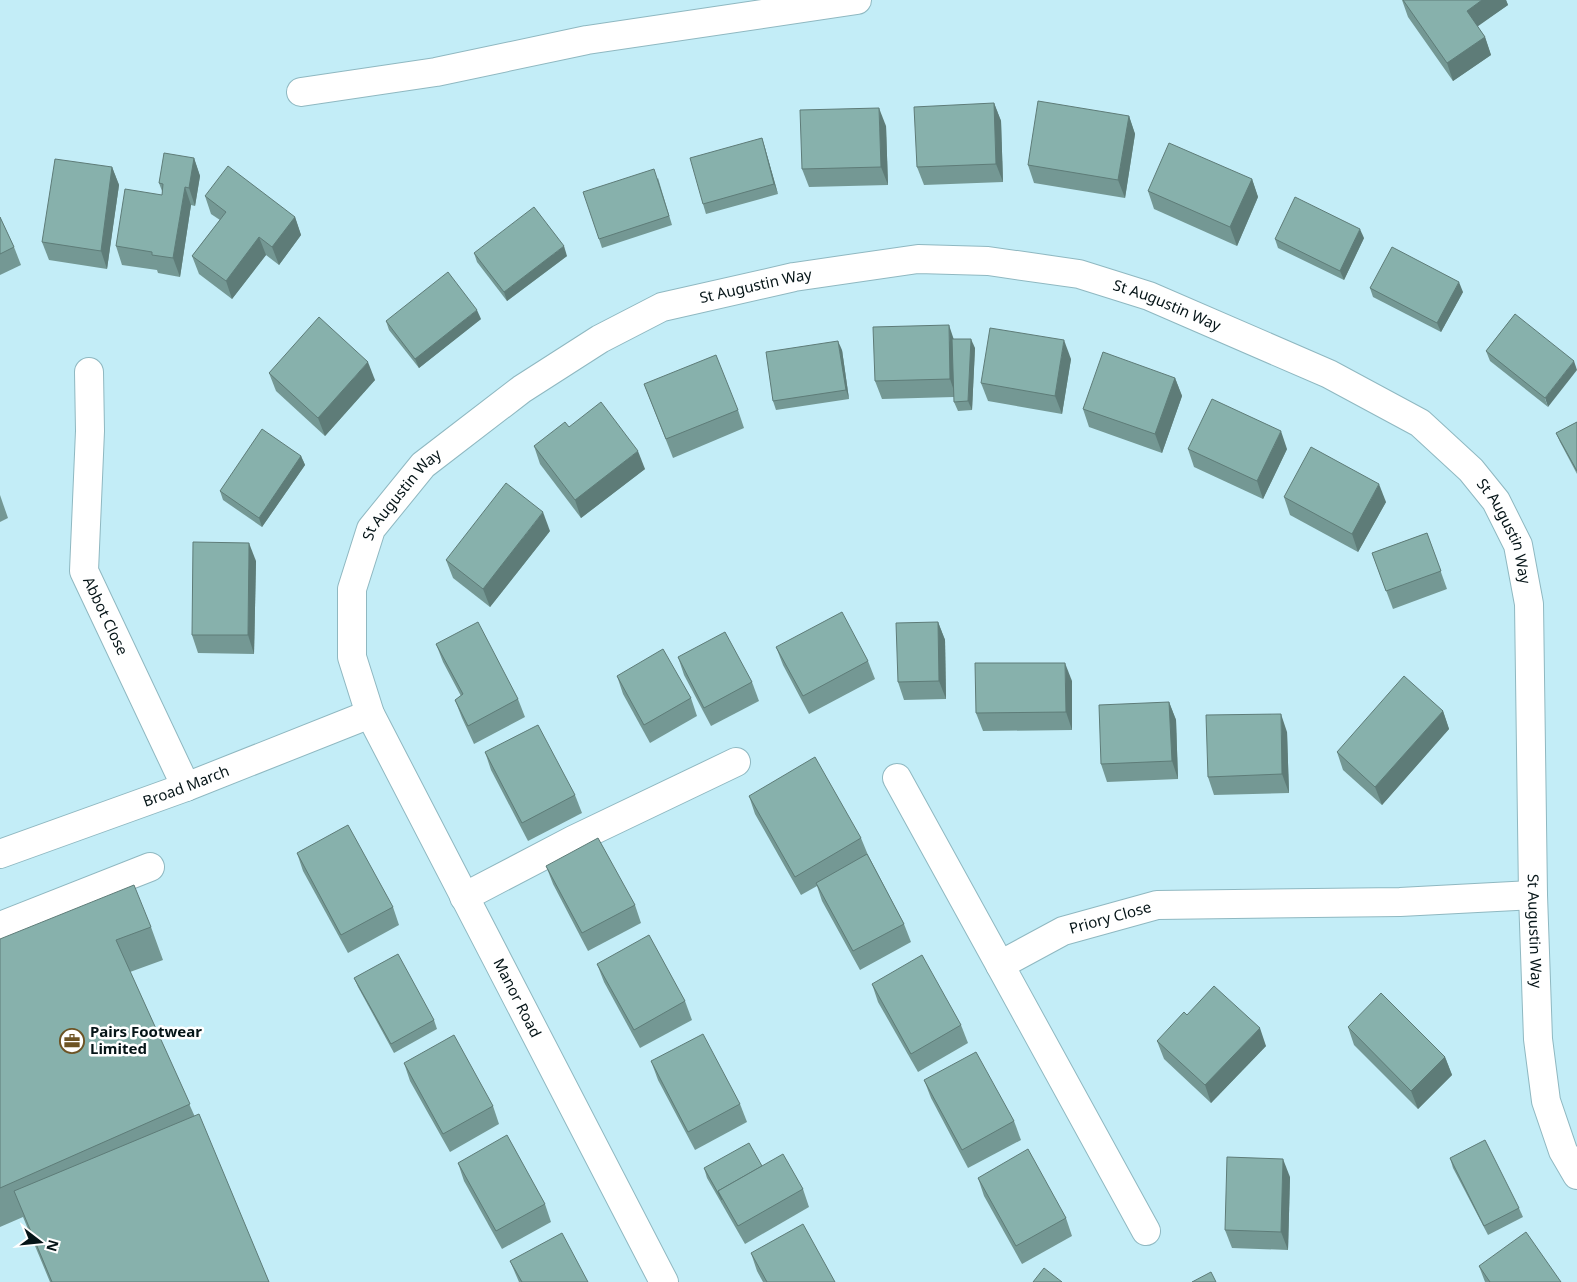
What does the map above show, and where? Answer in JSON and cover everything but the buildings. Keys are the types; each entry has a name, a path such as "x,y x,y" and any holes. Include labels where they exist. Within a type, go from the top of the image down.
{"street":[{"path":"301,92 436,72 587,40 857,0"},
{"name":"St Augustin Way","path":"370,714 352,657 352,589 371,529 423,465 522,388 600,339 662,307 794,277 918,259 988,261 1078,274 1149,296 1329,374 1420,423 1471,470 1496,501 1518,544 1529,604 1532,895 1538,1039 1546,1101 1563,1151 1577,1175"},
{"name":"Abbot Close","path":"89,372 90,431 84,571 186,787"},
{"name":"Broad March","path":"0,854 186,787 370,714"},
{"name":"Manor Road","path":"370,714 664,1282"},
{"path":"464,897 574,840 736,762"},
{"path":"897,778 1146,1232"},
{"path":"0,926 150,867"},
{"name":"Priory Close","path":"1000,965 1063,931 1156,905 1400,902 1532,895"}],"place":[{"name":"Pairs Footwear Limited","path":"72,1041"}]}
